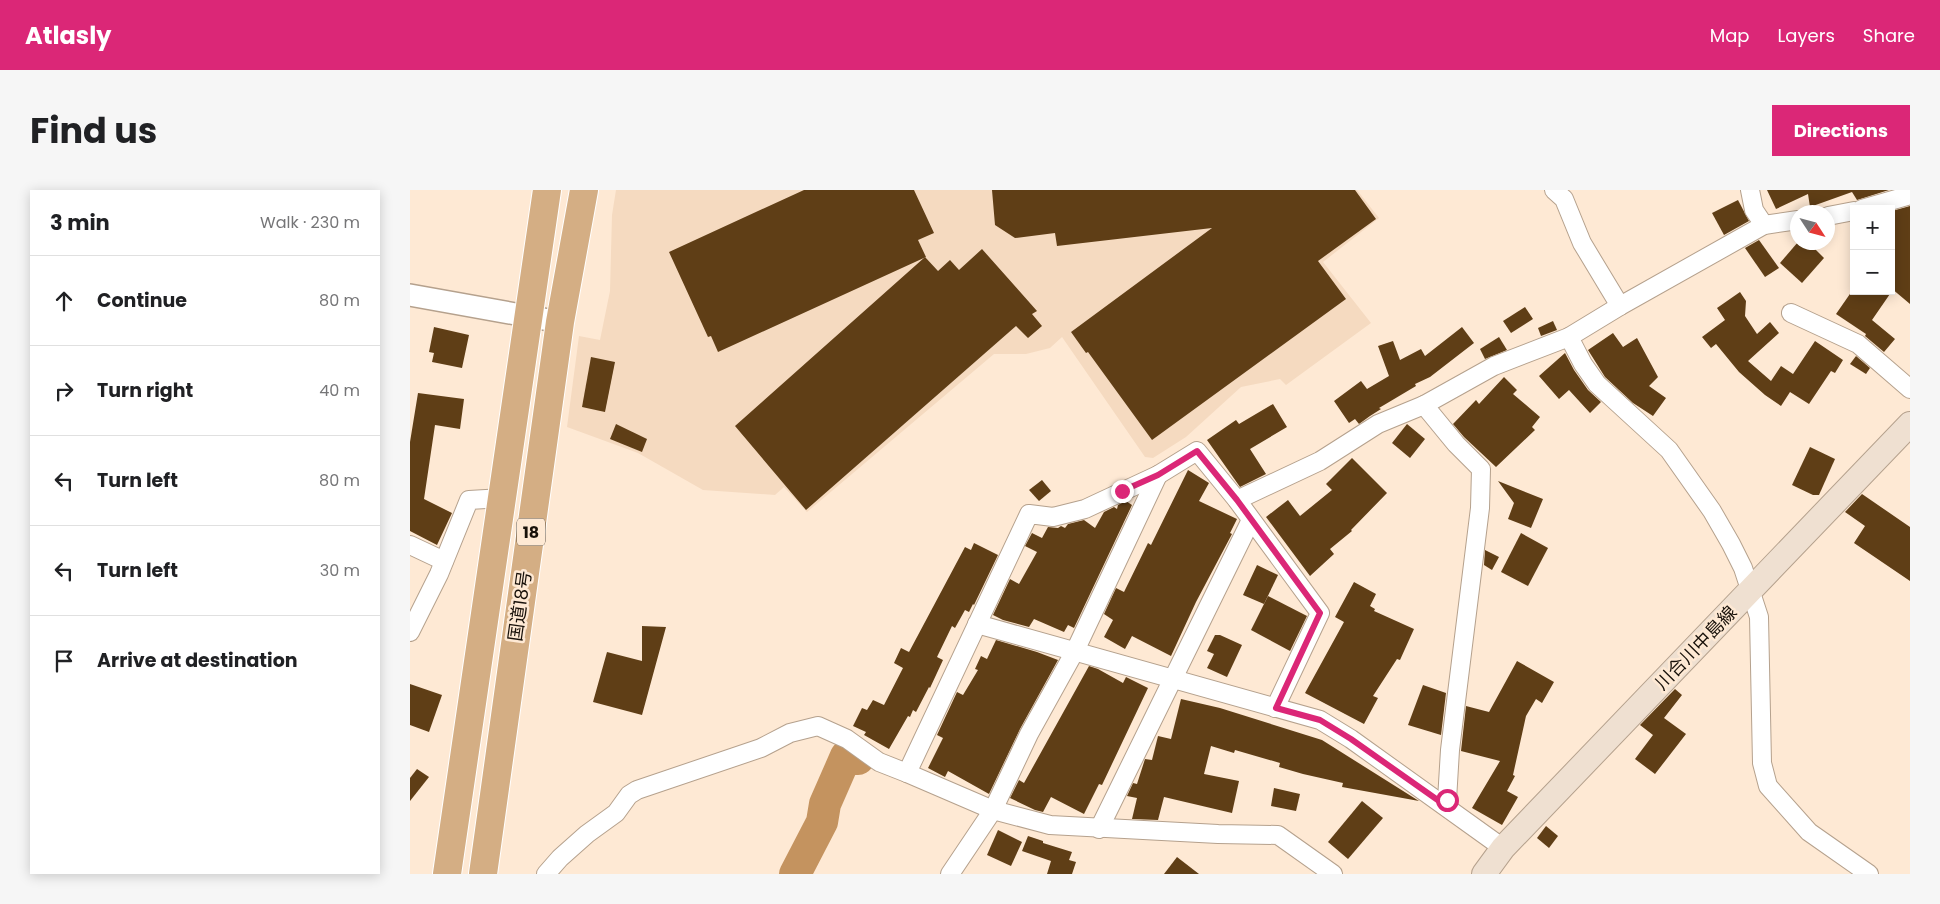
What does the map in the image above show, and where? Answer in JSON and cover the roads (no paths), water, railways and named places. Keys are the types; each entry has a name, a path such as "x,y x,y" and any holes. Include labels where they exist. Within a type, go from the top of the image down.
{"highway":[{"name":"国道18号","path":"447,874 547,190"},
{"name":"国道18号","path":"483,874 560,322 584,190"}],"main road":[{"name":"川合川中島線","path":"1484,874 1503,848 1910,424"}],"street":[{"path":"1554,190 1564,199 1582,243 1620,306"},
{"path":"1750,190 1754,210 1764,225"},
{"path":"1876,205 1910,195"},
{"path":"1835,215 1850,212"},
{"path":"1237,500 1320,461 1378,424 1424,404 1494,366 1569,337 1764,225 1790,221"},
{"path":"410,296 560,322"},
{"path":"1791,314 1858,344 1910,389"},
{"path":"1569,337 1583,364 1597,384 1668,450 1712,510 1732,544 1743,568 1759,616 1762,762 1768,786 1809,832 1869,874"},
{"path":"1424,404 1456,444 1480,469 1480,508 1450,750 1447,800 1449,808"},
{"path":"907,773 1029,514 1053,517 1085,509 1158,475 1197,451 1237,500 1320,613 1276,708"},
{"path":"950,874 993,810 1029,734 1075,651 1158,475"},
{"path":"410,632 444,560 469,500 503,498"},
{"path":"1098,829 1251,520"},
{"path":"410,545 444,560"},
{"path":"976,624 1320,720 1351,739 1503,848"},
{"path":"546,874 560,858 587,834 616,813 630,795 637,790 761,748 790,733 818,726 847,739 879,762 993,810 1050,826 1278,835 1333,874"}],"waterway":[{"path":"795,874 822,822 825,804 846,756 858,759"}]}
